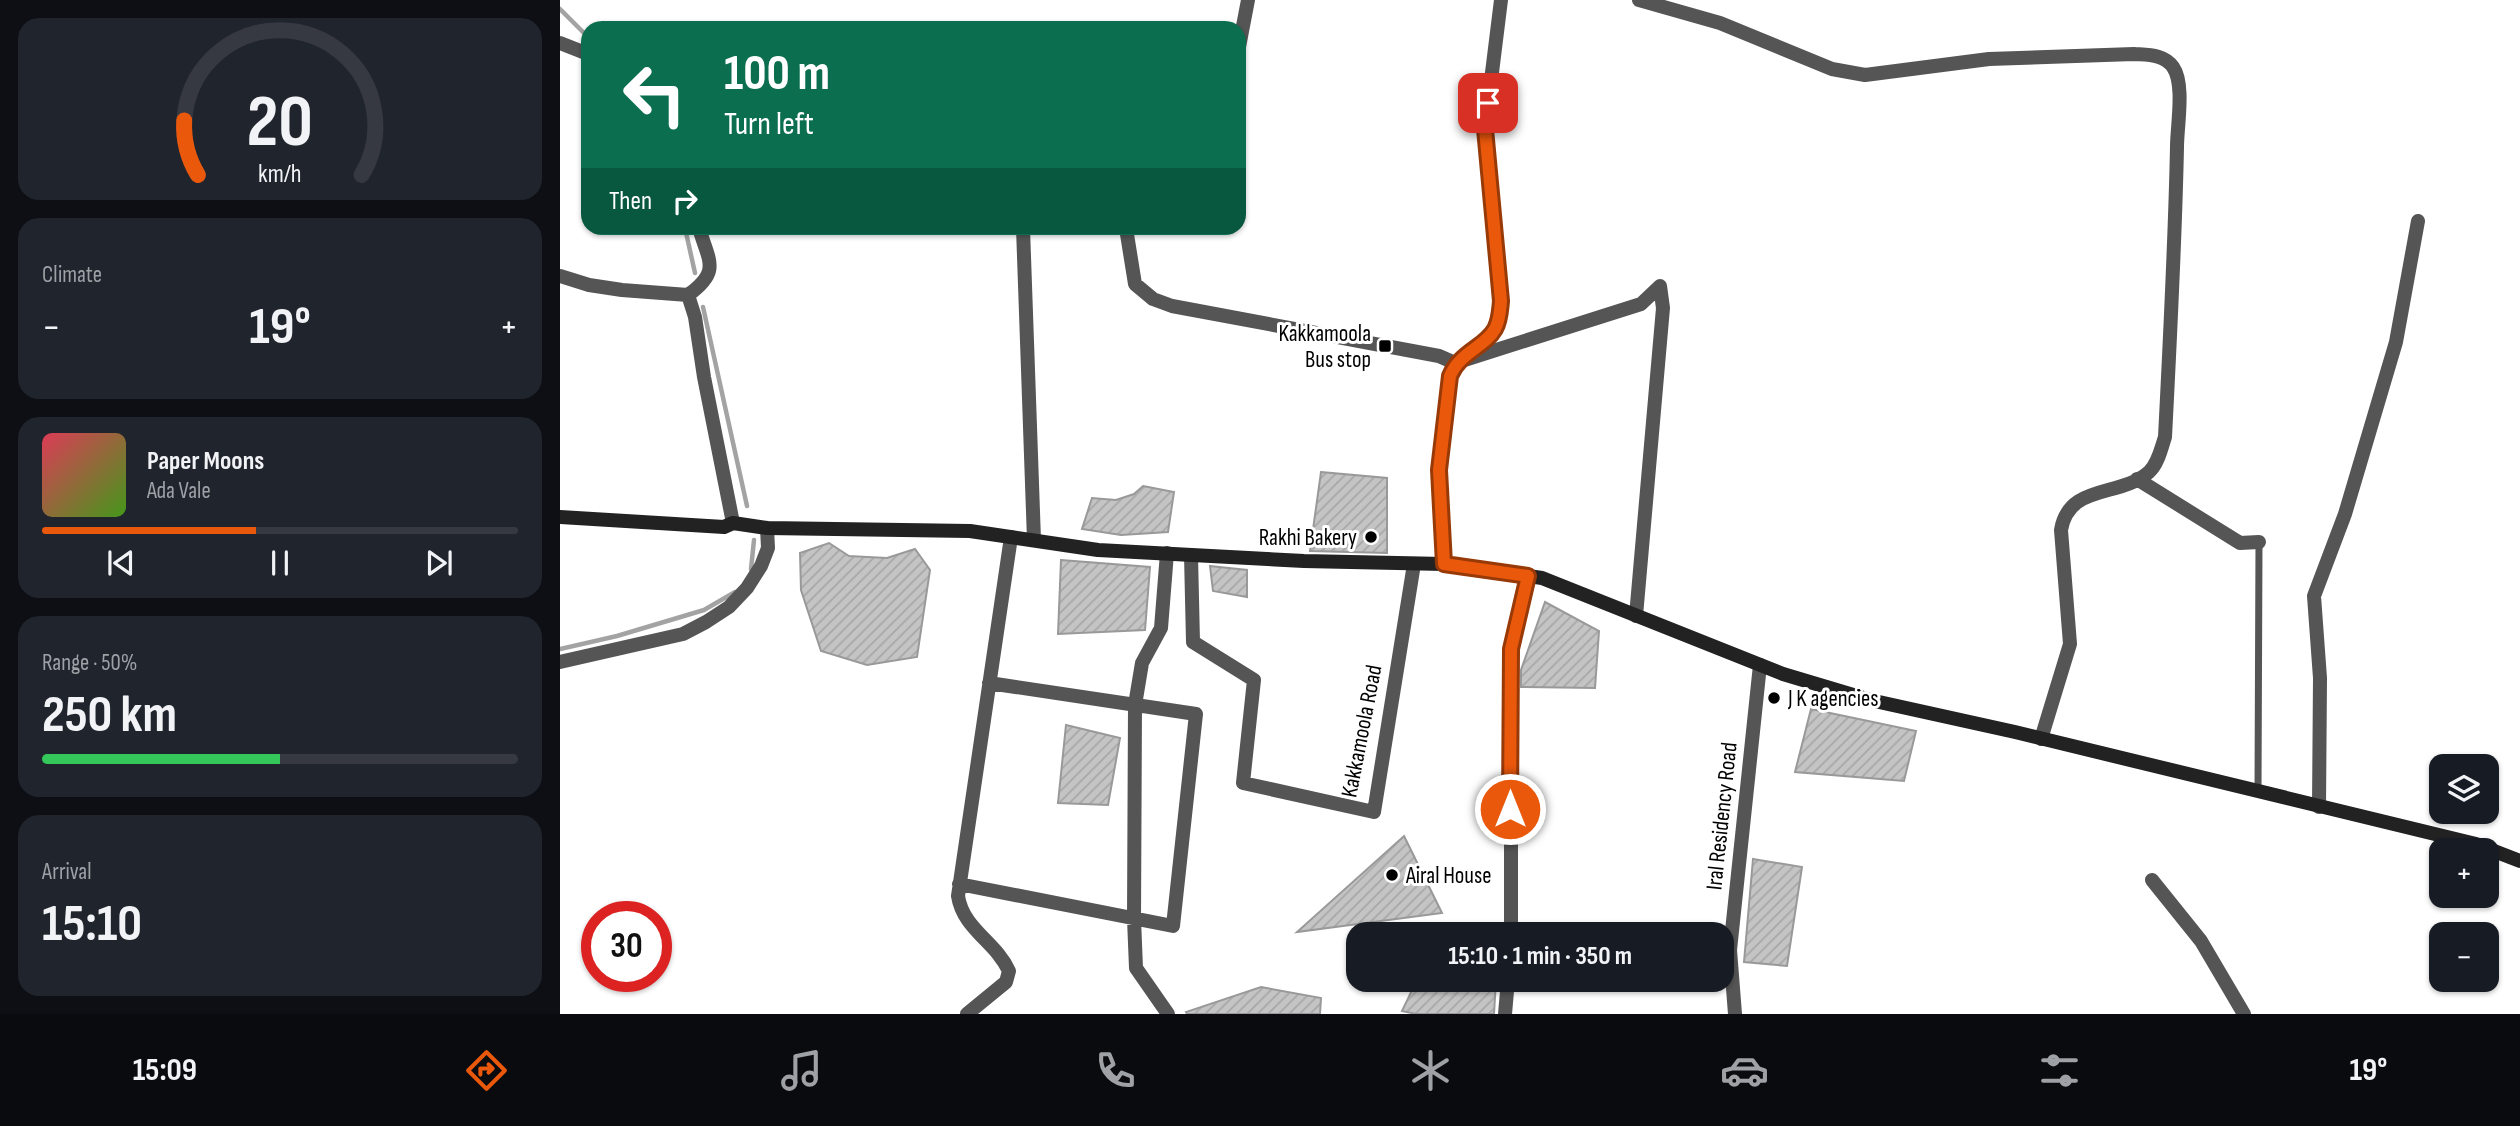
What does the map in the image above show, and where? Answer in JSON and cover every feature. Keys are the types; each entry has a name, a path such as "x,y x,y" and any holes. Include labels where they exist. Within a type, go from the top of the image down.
{"main road":[{"path":"560,517 724,527 733,523 766,528 970,531 1098,550 1444,564 1542,578 1783,674 1870,700 2476,844 2520,861"}],"street":[{"path":"1244,21 1248,0"},
{"path":"1444,564 1439,470 1450,376 1455,363 1494,331 1501,301 1485,129 1501,0"},
{"path":"1639,0 1720,23 1832,69 1864,75 1989,59 2134,54 2155,55 2174,68 2179,96 2165,437 2156,463 2148,473 2128,485 2084,498 2071,505 2063,518 2061,530 2070,644 2042,739"},
{"path":"560,43 581,51"},
{"path":"2319,807 2320,678 2314,596 2346,514 2396,342 2418,220"},
{"path":"560,276 600,286 688,295 705,283 709,274 701,235"},
{"path":"1023,235 1034,540"},
{"path":"1126,235 1135,284 1153,299 1172,306 1439,356 1455,363 1641,304 1660,286 1663,308 1636,616"},
{"path":"688,295 695,317 733,523"},
{"path":"2137,479 2240,543 2259,542"},
{"path":"560,662 683,634 706,622 729,607 747,588 761,566 768,548 766,528"},
{"path":"967,1014 1006,982 1009,971 1004,960 971,926 960,909 959,884 1011,537"},
{"path":"1166,1013 1136,968 1134,919 1135,705 1142,663 1161,628 1167,554"},
{"name":"Kakkamoola Road","path":"1191,555 1193,642 1254,680 1243,783 1374,812 1414,564"},
{"path":"1510,922 1511,649 1528,576"},
{"name":"Iral Residency Road","path":"1735,1014 1730,950 1760,665"},
{"path":"959,884 1173,926 1196,714 989,682"},
{"path":"2152,880 2201,941 2244,1014"},
{"path":"1504,1014 1507,992"}],"lane":[{"path":"2258,792 2259,542"}],"building":[{"path":"1321,472 1387,478 1387,553 1310,551"},
{"path":"1143,486 1174,492 1168,532 1121,535 1082,529 1092,498 1116,500 1134,494"},
{"path":"829,543 849,556 887,558 915,549 930,570 917,657 867,665 821,651 801,590 800,553"},
{"path":"1061,560 1150,567 1145,630 1058,634"},
{"path":"1210,566 1247,570 1247,597 1213,591"},
{"path":"1545,602 1599,631 1595,688 1521,687 1521,670"},
{"path":"1811,709 1916,731 1904,781 1795,772"},
{"path":"1066,725 1120,738 1108,805 1058,803"},
{"name":"Airal House","path":"1404,836 1442,913 1373,922 1346,922 1346,926 1297,932"},
{"path":"1753,859 1802,867 1787,966 1744,962"},
{"path":"1261,987 1321,998 1320,1014 1186,1012"},
{"path":"1411,992 1495,992 1494,1014 1416,1014 1402,1011"}],"waterway":[{"path":"560,9 581,30"},
{"path":"687,235 695,273"},
{"path":"703,307 747,506"},
{"path":"751,569 754,540"},
{"path":"560,649 617,636 704,610 735,592"}],"place":[{"name":"Kakkamoola Bus stop","path":"1385,346"},
{"name":"Rakhi Bakery","path":"1371,537"},
{"name":"J K agencies","path":"1774,698"},
{"name":"Airal House","path":"1392,875"}],"route":[{"path":"1488,103 1485,129 1501,301 1499,318 1494,331 1455,363 1450,376 1439,470 1444,564 1528,576 1511,649 1510,809"}]}
